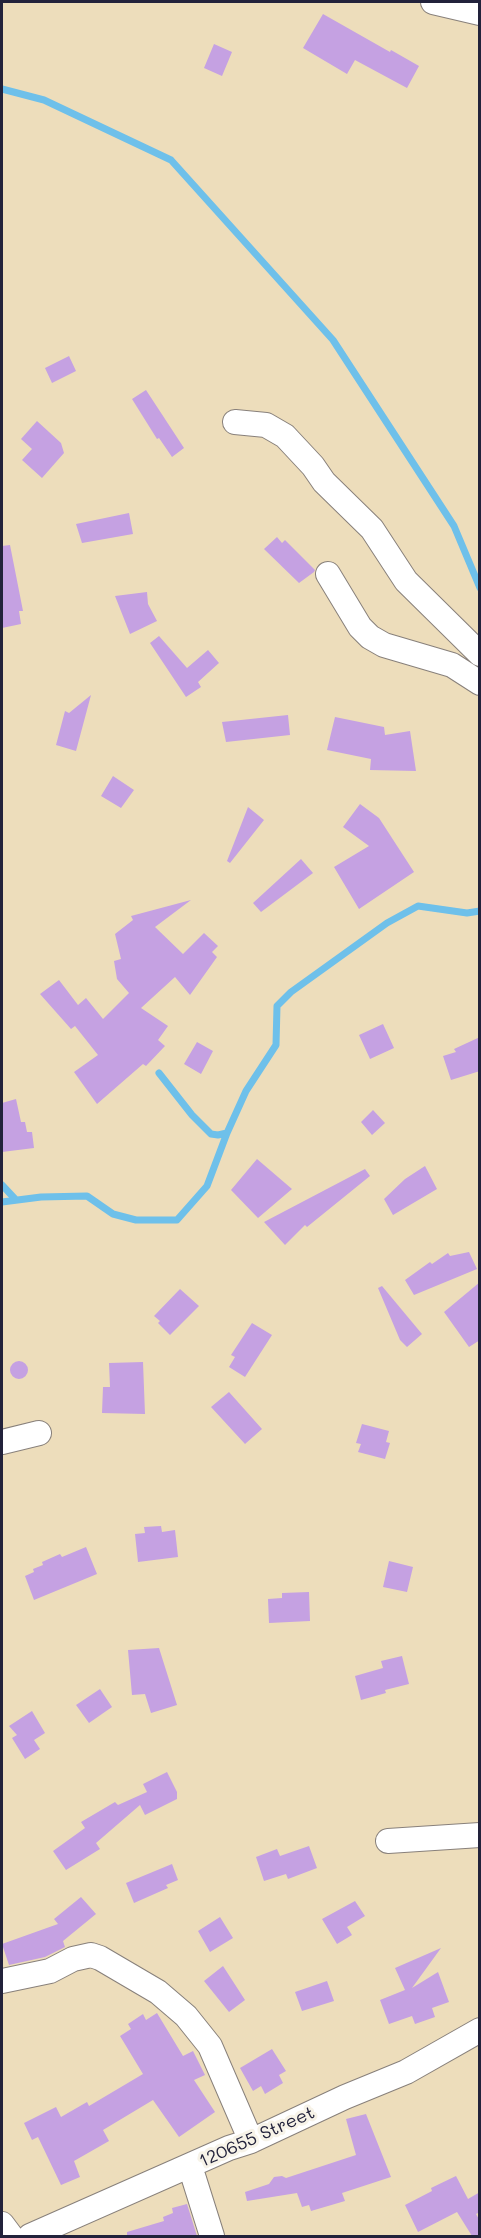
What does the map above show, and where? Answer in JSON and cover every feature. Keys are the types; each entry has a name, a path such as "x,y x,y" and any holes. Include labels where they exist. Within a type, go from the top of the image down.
{"street":[{"path":"433,2 480,13"},
{"path":"235,422 255,422 266,425 285,436 313,466 324,482 372,529 406,581 480,654"},
{"path":"328,574 360,627 370,637 384,645 452,665 480,683"},
{"path":"2,1442 39,1433"},
{"path":"388,1840 480,1834"},
{"path":"2,1981 50,1971 73,1959 91,1955 158,1992 186,2016 210,2046 251,2141"},
{"name":"120655 Street","path":"30,2236 406,2072 480,2031"},
{"path":"190,2166 212,2236"},
{"path":"2,2224 12,2236"}],"building":[{"path":"323,14 419,66 407,88 355,60 347,74 303,48"},
{"path":"214,44 232,52 222,76 204,68"},
{"path":"69,356 76,371 52,383 45,368"},
{"path":"146,390 184,448 172,457 159,438 157,439 132,399"},
{"path":"37,421 61,443 64,453 42,478 22,460 32,449 21,439"},
{"path":"129,513 133,534 82,543 76,524"},
{"path":"277,537 282,543 285,540 315,570 299,583 264,549"},
{"path":"10,545 23,611 19,611 21,624 2,628 2,546"},
{"path":"147,592 148,604 157,621 130,634 115,596"},
{"path":"159,636 187,668 208,650 219,663 198,682 201,687 186,697 150,643"},
{"path":"91,695 76,751 56,745 65,711 69,713"},
{"path":"288,715 290,735 226,742 222,722"},
{"path":"335,717 384,727 385,735 410,731 416,771 370,770 371,759 327,750"},
{"path":"113,776 134,790 121,808 101,796"},
{"path":"360,804 379,818 414,872 359,909 334,867 369,846 343,827"},
{"path":"248,807 264,820 230,863 227,861"},
{"path":"301,859 313,873 261,912 253,903"},
{"path":"191,900 155,927 183,954 204,933 218,946 212,952 217,957 190,995 175,977 141,1008 168,1026 158,1040 165,1046 146,1066 143,1064 97,1104 74,1072 98,1055 75,1026 71,1029 40,994 59,980 78,1005 86,998 103,1019 129,993 117,979 114,961 121,959 115,934 133,920 131,916"},
{"path":"383,1024 394,1048 370,1059 359,1035"},
{"path":"480,1037 480,1071 451,1080 443,1056 456,1052 454,1049"},
{"path":"197,1042 213,1051 201,1074 184,1064"},
{"path":"16,1099 21,1122 25,1122 27,1132 32,1132 34,1148 2,1152 2,1103"},
{"path":"373,1110 385,1123 372,1135 361,1122"},
{"path":"257,1159 292,1189 258,1218 231,1190"},
{"path":"425,1166 437,1189 393,1215 384,1199 405,1179"},
{"path":"365,1169 370,1176 307,1227 305,1225 285,1245 264,1222"},
{"path":"469,1252 477,1269 414,1295 405,1280 430,1262 432,1264 448,1253 450,1256"},
{"path":"480,1282 480,1340 469,1347 444,1312"},
{"path":"382,1286 422,1334 407,1347 400,1340 378,1288"},
{"path":"180,1289 199,1306 170,1335 154,1316"},
{"path":"252,1323 272,1335 245,1377 229,1367 235,1357 231,1355"},
{"path":"19,1361 27,1366 28,1370 23,1378 19,1379 11,1374 10,1370 15,1362"},
{"path":"143,1362 145,1414 102,1413 103,1387 110,1387 109,1363"},
{"path":"229,1392 262,1429 245,1444 211,1407"},
{"path":"362,1424 389,1431 386,1442 390,1443 385,1459 358,1452 361,1444 356,1443"},
{"path":"161,1526 162,1532 175,1530 178,1557 138,1562 135,1534 145,1533 144,1527"},
{"path":"86,1547 97,1574 34,1600 25,1576 34,1572 33,1569 43,1565 42,1562"},
{"path":"389,1561 413,1567 407,1592 383,1587"},
{"path":"309,1592 310,1621 269,1623 268,1599 282,1598 282,1593"},
{"path":"159,1648 177,1705 151,1713 145,1694 132,1695 128,1650"},
{"path":"402,1656 409,1684 385,1690 386,1693 361,1700 355,1676 383,1668 381,1661"},
{"path":"100,1689 112,1707 89,1723 76,1705"},
{"path":"32,1711 45,1733 34,1740 40,1749 25,1759 12,1738 17,1735 9,1726"},
{"path":"167,1772 177,1792 177,1799 145,1815 140,1805 96,1843 100,1849 66,1870 53,1851 85,1828 81,1822 115,1802 118,1805 147,1792 143,1784"},
{"path":"309,1846 317,1868 288,1879 286,1874 264,1881 256,1857 277,1849 280,1856"},
{"path":"172,1864 178,1880 166,1885 168,1888 134,1903 126,1883"},
{"path":"81,1897 96,1914 63,1941 65,1947 45,1957 9,1965 2,1944 58,1924 54,1919"},
{"path":"355,1901 365,1916 347,1927 352,1935 337,1944 322,1919"},
{"path":"220,1917 233,1938 210,1952 198,1931"},
{"path":"441,1948 412,1988 438,1972 449,2002 432,2008 435,2017 415,2024 412,2016 389,2024 380,2000 405,1990 395,1968"},
{"path":"223,1966 245,2000 229,2012 204,1981"},
{"path":"327,1981 334,2001 302,2011 295,1992"},
{"path":"157,2013 183,2056 193,2051 205,2075 194,2080 215,2112 179,2137 153,2100 103,2130 109,2141 74,2161 80,2177 61,2185 38,2137 32,2140 24,2123 56,2107 61,2117 87,2102 89,2106 143,2074 120,2036 131,2029 128,2024 143,2014 146,2020"},
{"path":"272,2049 286,2071 279,2075 283,2083 265,2094 261,2086 253,2091 240,2068"},
{"path":"366,2114 391,2177 342,2193 345,2201 311,2211 309,2205 302,2207 297,2193 247,2201 245,2192 269,2184 274,2177 286,2178 356,2155 346,2119"},
{"path":"456,2176 468,2199 480,2192 480,2212 476,2214 480,2221 480,2236 472,2236 457,2212 418,2232 405,2205 432,2191 431,2188"},
{"path":"187,2204 197,2236 127,2236 127,2232 164,2221 163,2217 173,2213 172,2208"}],"waterway":[{"path":"2,89 44,100 171,160 333,340 454,526 480,588"},
{"path":"2,1202 41,1197 87,1196 113,1214 136,1220 177,1220 207,1186 246,1091 276,1045 277,1006 291,992 387,923 418,906 467,913 480,911"},
{"path":"159,1073 192,1115 211,1134 227,1133"},
{"path":"2,1185 16,1200"}]}
